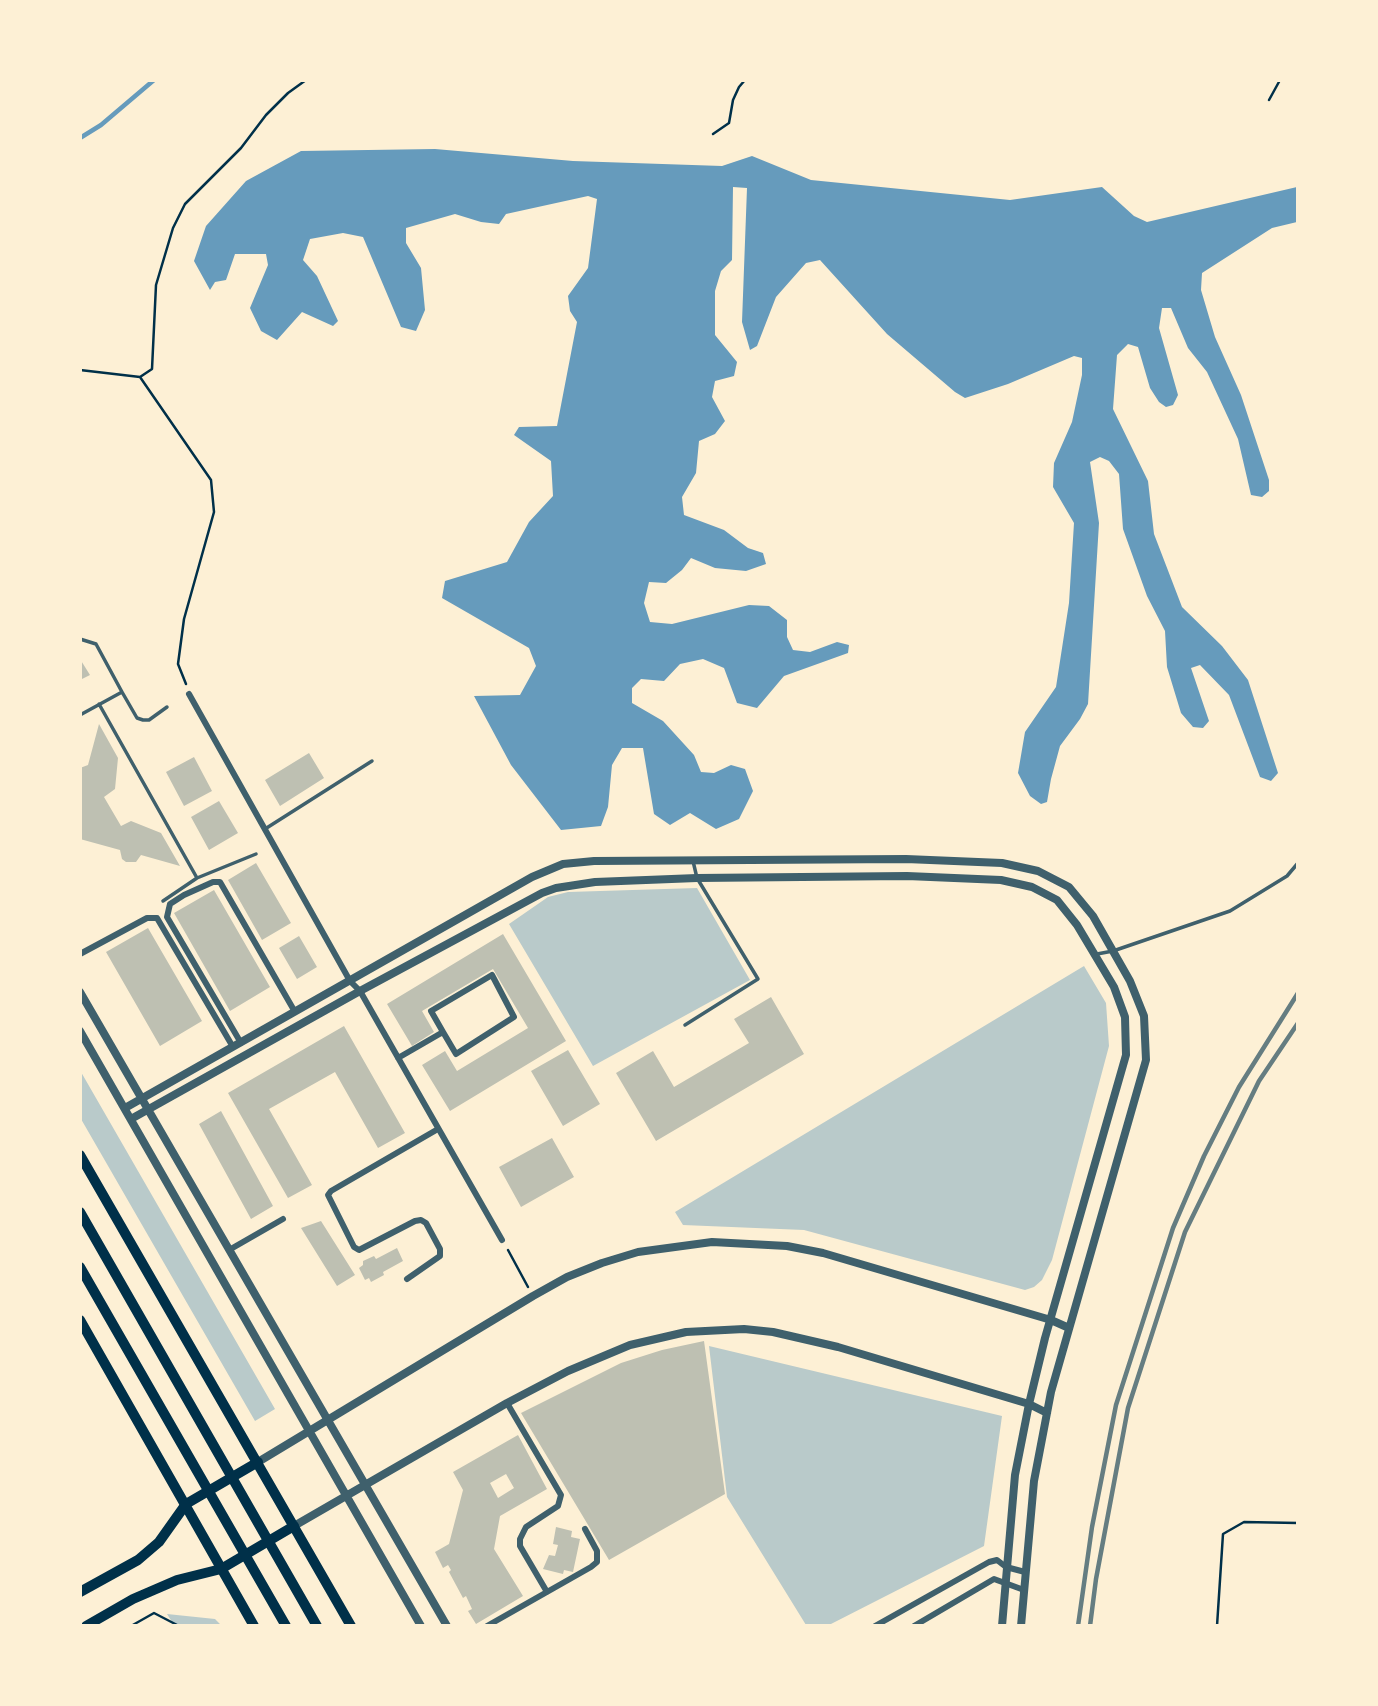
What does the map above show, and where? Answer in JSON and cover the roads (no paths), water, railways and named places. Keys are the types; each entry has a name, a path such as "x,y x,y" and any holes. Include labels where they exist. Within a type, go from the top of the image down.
{"highway":[{"path":"80,1154 351,1626"},
{"path":"80,1212 317,1626"},
{"path":"80,1267 286,1626"},
{"path":"80,1320 254,1626"}],"main road":[{"path":"80,1592 138,1560 159,1542 186,1504 258,1462"},
{"path":"86,1626 133,1599 177,1580 221,1569 294,1526"}],"street":[{"path":"189,694 349,981 360,991 502,1240"},
{"path":"125,1108 547,870 579,861 906,859 1002,863 1038,871 1069,887 1093,916 1130,981 1144,1016 1146,1060 1047,1413 1034,1482 1021,1626"},
{"path":"131,1119 360,991 549,891 595,882 907,876 1009,881 1032,887 1057,901 1077,925 1121,1005 1127,1030 1126,1055 1028,1404 1015,1475 1002,1626"},
{"path":"237,1045 167,917 170,904 184,895 213,882 220,882 295,1012"},
{"path":"80,954 147,918 157,918 237,1045"},
{"path":"492,975 514,1017 456,1054 443,1032 431,1011 492,975"},
{"path":"80,992 447,1626"},
{"path":"80,1031 421,1626"},
{"path":"398,1058 443,1032"},
{"path":"407,1279 440,1256 440,1249 426,1223 415,1221 359,1250 354,1247 328,1195 438,1129"},
{"path":"229,1250 283,1219"},
{"path":"258,1462 567,1277 638,1252 712,1242 787,1246 1051,1320 1069,1328"},
{"path":"294,1526 507,1403 568,1371 630,1345 687,1332 744,1329 773,1332 838,1347 1028,1404 1047,1413"},
{"path":"507,1403 561,1494 562,1500 558,1506 526,1527 520,1539 520,1546 547,1592"},
{"path":"487,1626 592,1567 597,1562 597,1551 585,1529"},
{"path":"875,1626 982,1564 997,1560 1006,1567 1025,1572"},
{"path":"914,1626 989,1581 997,1579 1005,1585 1024,1590"}],"lane":[{"path":"80,639 96,644 137,718 149,720 167,707"},
{"path":"80,715 122,692"},
{"path":"99,705 197,878"},
{"path":"265,829 372,761"},
{"path":"163,901 197,878 256,854"},
{"path":"685,1025 758,979 697,878 692,860"},
{"path":"1094,954 1113,951 1230,911 1287,876 1297,863"}],"water":[{"path":"435,149 573,161 722,166 752,156 811,180 1010,200 1102,187 1134,216 1147,222 1297,187 1297,222 1272,228 1202,273 1201,290 1215,337 1241,395 1269,480 1269,491 1262,497 1251,495 1238,439 1207,372 1188,348 1171,308 1162,308 1159,328 1178,395 1173,405 1166,407 1159,402 1150,388 1138,347 1128,344 1117,355 1113,409 1148,481 1154,534 1182,607 1222,646 1248,680 1278,773 1271,781 1260,777 1229,695 1200,665 1191,668 1209,721 1203,728 1193,727 1181,713 1167,667 1165,631 1147,596 1123,529 1119,474 1109,461 1100,457 1090,462 1099,523 1088,704 1060,746 1047,802 1041,804 1030,796 1018,773 1025,732 1056,687 1069,603 1074,523 1053,487 1054,463 1072,422 1082,375 1082,358 1074,356 1008,384 965,398 887,334 820,260 806,263 776,297 757,346 750,350 742,322 747,188 733,187 732,260 721,271 715,291 715,335 737,362 734,376 715,381 712,397 725,421 715,434 699,441 696,473 682,497 684,515 724,530 748,548 763,553 766,564 746,571 715,568 691,558 682,570 666,583 649,582 644,603 650,622 672,624 749,605 769,606 787,620 787,637 793,650 810,652 837,642 849,645 848,653 784,676 757,708 737,703 724,668 703,659 680,664 664,681 641,679 632,688 632,703 663,721 694,755 701,772 714,773 731,765 745,769 753,791 739,819 716,829 690,813 670,825 654,814 643,748 622,748 612,765 608,807 601,826 561,830 511,765 474,696 520,695 536,666 529,648 442,598 445,581 507,562 529,522 553,496 551,461 514,435 519,427 557,426 577,322 570,311 568,296 588,268 597,199 588,196 506,214 499,224 455,214 406,228 406,243 421,268 425,310 416,331 401,327 363,237 343,233 310,239 303,260 317,276 338,321 333,326 302,312 277,340 261,331 250,308 268,265 266,254 235,254 226,280 215,282 210,290 194,261 206,226 246,181 301,151"}],"waterway":[{"path":"80,138 101,125 154,80"}],"railway":[{"path":"1078,1626 1092,1527 1116,1405 1173,1228 1204,1156 1239,1087 1298,993"},
{"path":"1090,1626 1096,1579 1128,1408 1185,1232 1259,1081 1298,1023"}]}
